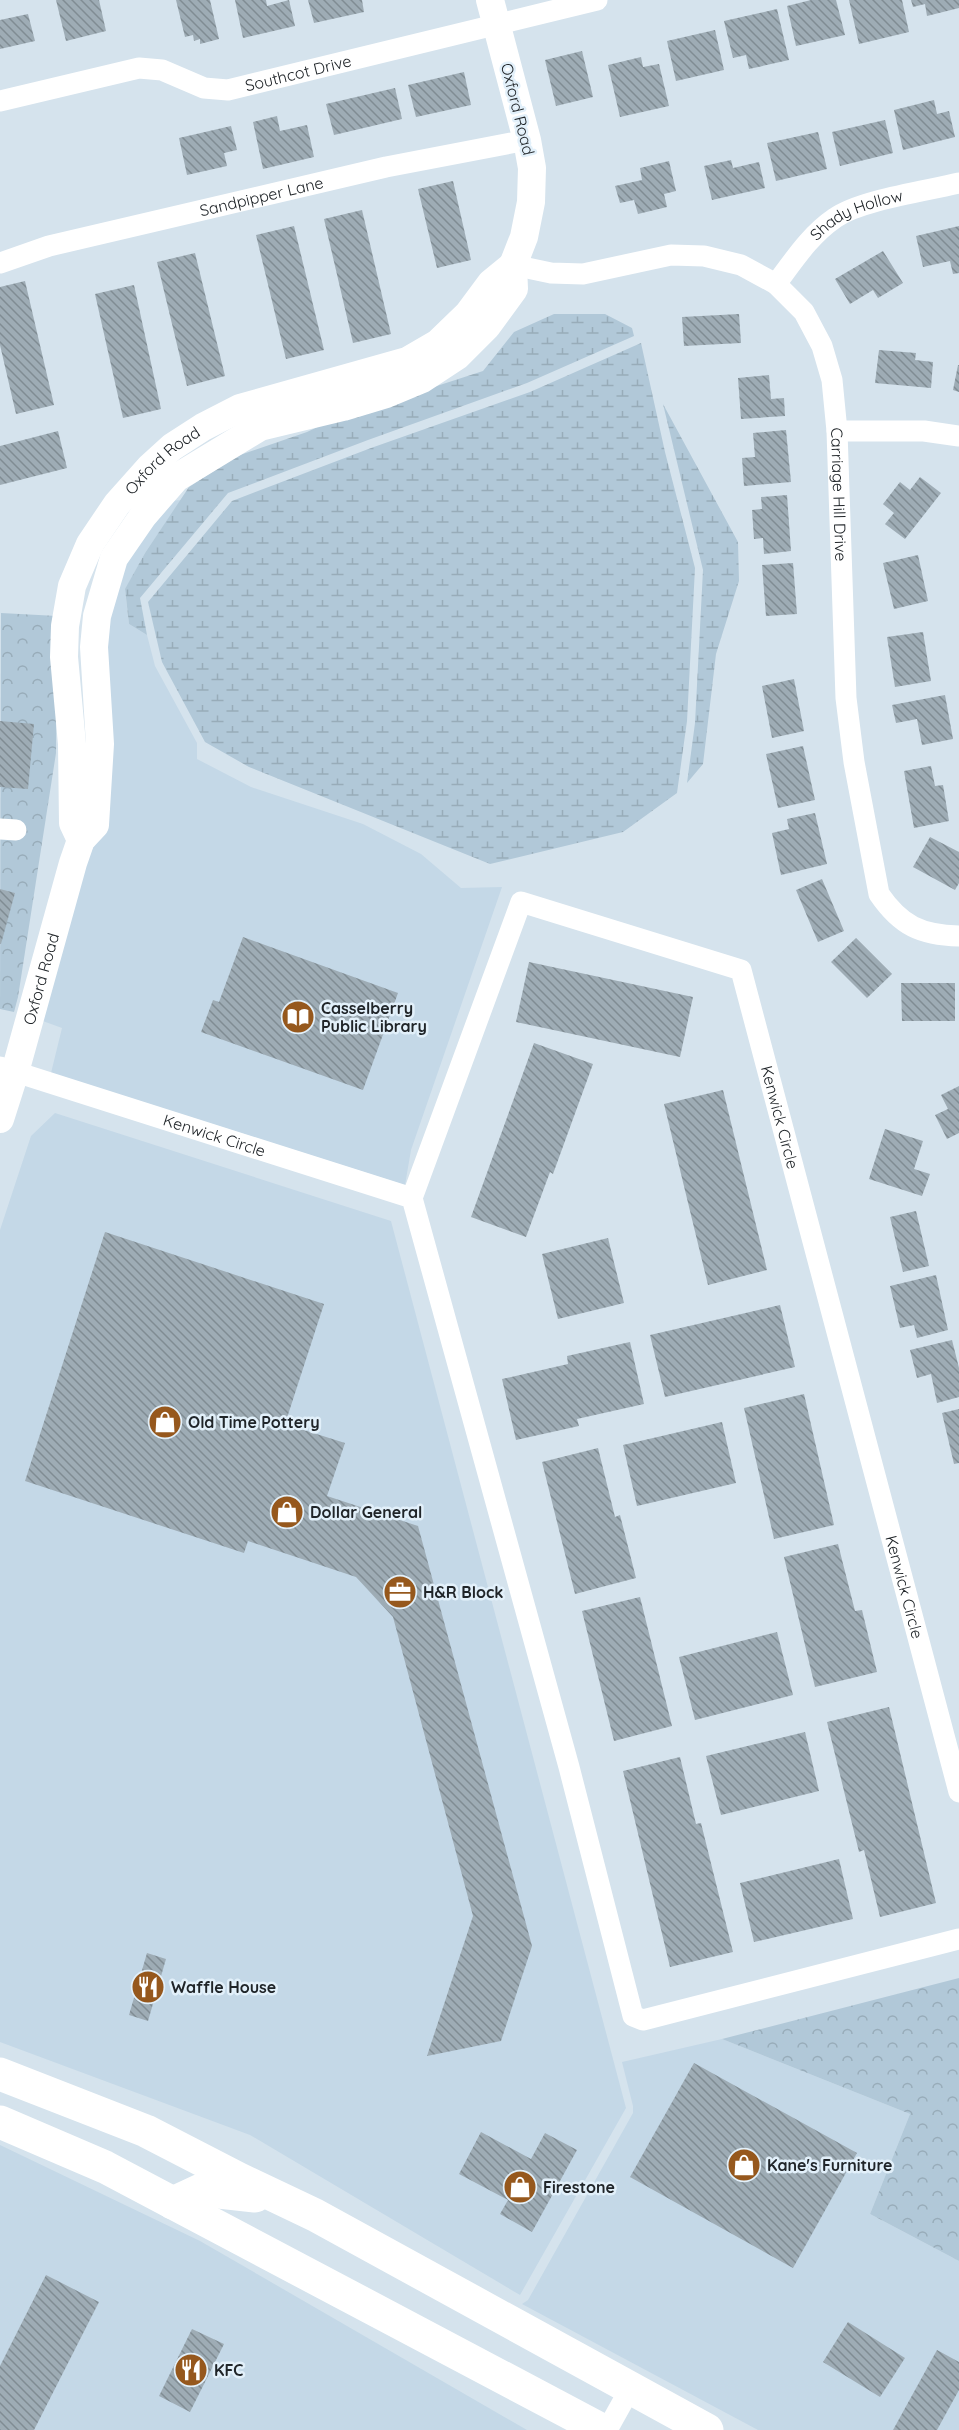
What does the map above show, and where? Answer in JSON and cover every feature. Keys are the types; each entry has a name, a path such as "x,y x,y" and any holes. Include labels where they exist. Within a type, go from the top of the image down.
{"main road":[{"path":"0,2073 146,2131 284,2200 707,2430"},
{"path":"0,2122 105,2167 604,2430"},
{"path":"105,2167 149,2166 184,2150"},
{"path":"173,2203 201,2190 284,2200"}],"street":[{"name":"Southcot Drive","path":"0,100 139,68 162,70 204,88 228,90 493,12 597,0"},
{"name":"Oxford Road","path":"0,1119 8,1070 81,840 95,825 100,744 94,647 97,616 114,558 143,516 176,478 260,427 386,394 422,379 448,362 487,326 514,289 513,265 524,237 531,202 532,168 527,140 493,12"},
{"name":"Sandpipper Lane","path":"0,264 49,246 374,170 527,140"},
{"name":"Shady Hollow","path":"776,284 811,238 836,217 859,206 959,183"},
{"name":"Carriage Hill Drive","path":"513,265 551,273 583,274 671,255 704,256 741,265 776,284 804,312 822,346 832,380 837,431 846,698 854,762 876,883 879,894 890,910 912,928 938,935 959,936"},
{"path":"837,431 924,431 959,436"},
{"name":"Kenwick Circle","path":"8,1070 412,1198 522,902 741,970 959,1792"},
{"path":"412,1198 569,1767 633,2016 643,2020 959,1939"},
{"path":"604,2430 631,2387"}],"shaded area":[{"path":"181,500 145,553 125,590 129,624 147,635 155,666 197,743 197,759 251,787 363,824 421,854 461,888 502,887 411,1150 405,1185 51,1073 62,1028 40,1020 104,648 122,563 170,501"},
{"path":"55,1113 391,1221 626,2108 520,2295 250,2135 0,2042 0,1230 31,1136"},
{"path":"722,2039 910,2114 870,2214 959,2261 959,2430 758,2430 522,2304 528,2300 633,2113 622,2062"},
{"path":"0,2145 200,2241 527,2430 0,2430"}],"green space":[{"path":"554,314 605,314 632,328 634,336 527,383 228,493 140,598 147,635 129,624 125,589 145,553 189,487 237,456 307,432 332,420 483,371 514,332"},
{"path":"641,343 665,452 695,568 687,721 677,793 623,832 490,864 249,767 205,742 162,662 148,602 232,501 371,448 530,392"},
{"path":"663,404 738,542 739,581 716,654 703,764 687,783 695,723 703,570"},
{"path":"1,613 57,616 56,753 14,1012 0,1009"},
{"path":"959,1978 959,2261 870,2214 910,2114 722,2039"}],"building":[{"path":"56,0 99,0 106,31 66,41"},
{"path":"176,0 210,0 219,39 200,44 200,39 194,41 193,35 185,37"},
{"path":"235,0 266,0 267,6 289,0 295,26 243,38"},
{"path":"308,0 362,0 364,12 314,23"},
{"path":"811,0 836,0 845,35 796,46 787,6"},
{"path":"849,0 902,0 909,32 859,44"},
{"path":"911,0 959,0 959,8 927,16 925,4 913,7"},
{"path":"777,9 789,60 749,69 746,55 733,58 724,21"},
{"path":"28,14 35,41 0,49 0,20"},
{"path":"715,30 724,70 676,81 667,41"},
{"path":"582,51 593,97 556,106 545,60"},
{"path":"641,57 643,67 659,64 669,106 620,117 608,65"},
{"path":"464,72 471,105 416,117 408,85"},
{"path":"395,88 402,119 334,135 326,104"},
{"path":"934,100 937,114 949,111 955,137 903,150 894,110"},
{"path":"277,116 280,131 307,125 314,157 263,169 253,122"},
{"path":"885,120 893,153 840,166 832,132"},
{"path":"231,126 237,150 224,153 227,166 187,175 179,138"},
{"path":"818,132 827,169 776,181 767,143"},
{"path":"731,160 733,168 759,162 765,188 712,200 704,166"},
{"path":"669,161 676,191 664,194 667,207 638,214 634,200 620,203 615,186 642,180 640,168"},
{"path":"453,181 471,260 437,268 418,189"},
{"path":"362,210 391,334 353,343 324,219"},
{"path":"294,226 324,350 286,359 256,235"},
{"path":"959,226 959,273 953,274 950,261 923,267 916,236"},
{"path":"883,251 903,283 878,298 873,290 850,304 835,279"},
{"path":"195,253 225,376 187,386 157,262"},
{"path":"25,281 54,405 16,414 0,345 0,287"},
{"path":"134,285 161,409 123,418 95,294"},
{"path":"739,314 741,343 684,346 682,317"},
{"path":"879,350 916,353 915,360 933,362 931,388 875,383"},
{"path":"959,365 959,392 953,390"},
{"path":"769,375 771,399 784,398 785,416 741,419 738,378"},
{"path":"786,430 791,482 744,486 742,458 755,457 753,433"},
{"path":"58,431 67,468 0,485 0,446"},
{"path":"920,477 941,493 905,539 885,524 894,513 883,504 900,482 910,490"},
{"path":"787,495 791,551 764,554 763,538 754,539 752,510 762,509 761,497"},
{"path":"918,555 928,601 894,609 883,563"},
{"path":"793,563 797,614 766,616 762,565"},
{"path":"923,632 931,681 895,687 887,637"},
{"path":"794,679 804,731 772,738 762,686"},
{"path":"945,695 953,739 922,745 917,719 896,723 892,705"},
{"path":"0,721 34,724 28,789 0,787"},
{"path":"803,746 815,800 778,808 766,754"},
{"path":"931,766 935,786 943,785 949,821 914,828 904,771"},
{"path":"815,813 827,864 781,875 772,833 789,829 787,819"},
{"path":"930,837 959,852 959,883 955,890 913,867"},
{"path":"822,879 844,931 818,942 796,890"},
{"path":"0,889 15,893 1,944 0,944"},
{"name":"Casselberry Public Library","path":"243,937 398,993 363,1090 201,1032 213,1000 219,1002"},
{"path":"856,938 892,974 867,998 831,962"},
{"path":"529,962 693,997 680,1057 516,1022"},
{"path":"901,983 955,983 955,1021 902,1021"},
{"path":"534,1043 593,1064 553,1174 550,1172 526,1237 471,1217"},
{"path":"959,1086 959,1133 947,1139 935,1115 948,1109 941,1095"},
{"path":"723,1090 767,1270 708,1285 664,1104"},
{"path":"885,1129 923,1141 914,1169 930,1174 922,1196 869,1179"},
{"path":"916,1211 929,1266 903,1272 890,1217"},
{"path":"105,1232 324,1304 285,1424 345,1443 327,1496 418,1526 532,1946 501,2041 427,2056 473,1916 393,1617 356,1577 248,1541 244,1553 25,1481"},
{"path":"608,1238 624,1303 558,1319 542,1254"},
{"path":"936,1275 948,1330 917,1338 914,1325 900,1328 890,1286"},
{"path":"780,1305 795,1367 665,1397 650,1335"},
{"path":"952,1340 959,1368 959,1397 937,1403 931,1374 917,1378 910,1350"},
{"path":"630,1342 644,1404 577,1419 579,1426 516,1440 502,1379 568,1364 567,1356"},
{"path":"804,1394 834,1525 774,1539 744,1408"},
{"path":"959,1409 959,1463 954,1464 942,1413"},
{"path":"722,1422 736,1483 637,1506 623,1445"},
{"path":"598,1448 615,1517 620,1515 636,1578 575,1594 542,1462"},
{"path":"838,1544 855,1611 862,1610 877,1672 815,1687 784,1557"},
{"path":"640,1597 672,1726 614,1741 582,1611"},
{"path":"777,1632 793,1695 695,1720 679,1657"},
{"path":"889,1707 936,1903 880,1917 864,1850 859,1852 827,1722"},
{"path":"805,1732 819,1791 721,1815 706,1756"},
{"path":"680,1757 696,1824 701,1823 733,1952 670,1967 623,1771"},
{"path":"839,1859 853,1919 754,1942 740,1883"},
{"name":"Waffle House","path":"147,1953 166,1959 148,2021 129,2015"},
{"name":"Kane's Furniture","path":"694,2063 857,2153 793,2268 630,2177"},
{"name":"Firestone","path":"481,2132 531,2159 545,2133 577,2150 532,2232 500,2214 508,2200 459,2174"},
{"path":"46,2275 99,2302 34,2430 0,2430 0,2366"},
{"path":"848,2322 905,2358 880,2397 823,2362"},
{"name":"KFC","path":"192,2329 224,2344 190,2412 159,2396"},
{"path":"937,2350 959,2362 959,2390 937,2430 893,2430"}],"place":[{"name":"Casselberry Public Library","path":"298,1017"},
{"name":"Old Time Pottery","path":"165,1422"},
{"name":"Dollar General","path":"287,1512"},
{"name":"H&R Block","path":"400,1592"},
{"name":"Waffle House","path":"148,1987"},
{"name":"Kane's Furniture","path":"744,2165"},
{"name":"Firestone","path":"520,2187"},
{"name":"KFC","path":"191,2370"}]}
